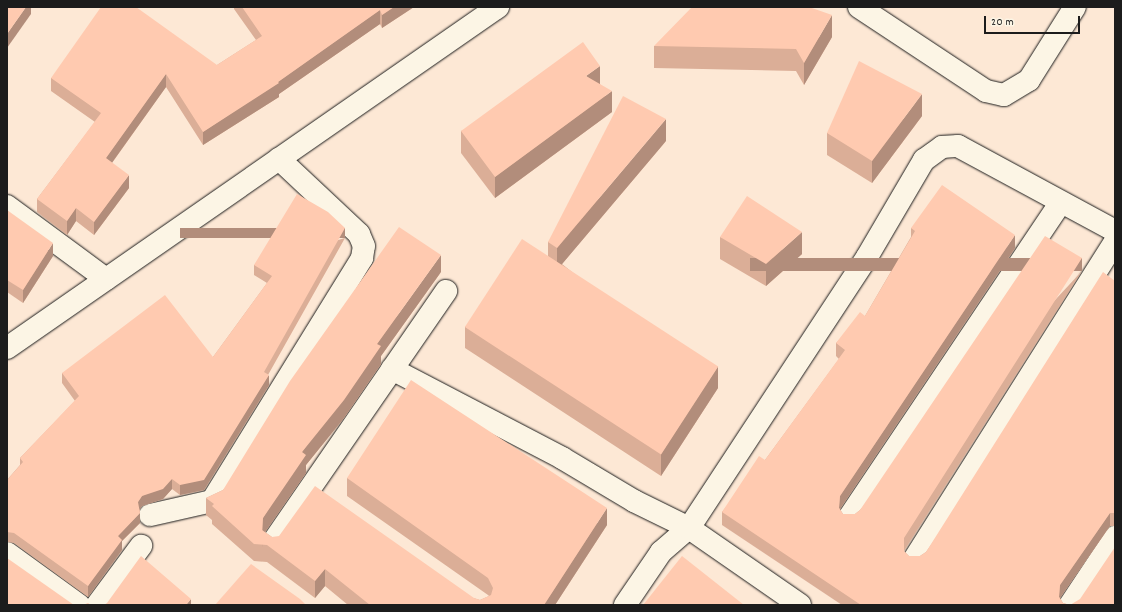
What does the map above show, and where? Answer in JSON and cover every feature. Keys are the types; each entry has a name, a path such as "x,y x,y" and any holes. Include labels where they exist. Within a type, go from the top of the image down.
{"street":[{"path":"7,348 498,7"},
{"path":"859,7 986,91 1004,95 1029,80 1075,7"},
{"path":"625,605 661,552 690,528 867,257 924,160 942,147 958,146 1115,231"},
{"path":"150,515 212,501 362,258 364,246 359,234 279,159"},
{"path":"850,516 1061,202"},
{"path":"7,206 106,279"},
{"path":"914,558 1115,242"},
{"path":"273,542 446,291"},
{"path":"392,369 562,458 634,501 690,528 800,605"},
{"path":"312,486 331,500"},
{"path":"1070,605 1115,537"},
{"path":"96,605 141,546"},
{"path":"7,553 79,605"}],"building":[{"path":"7,7 26,7 7,34"},
{"path":"101,7 136,7 217,65 262,36 242,7 394,7 382,15 380,10 278,82 279,83 203,132 166,74 106,158 129,175 94,222 76,208 67,221 37,199 101,113 51,78"},
{"path":"692,7 809,7 832,15 804,63 796,49 654,46"},
{"path":"583,42 600,66 586,76 612,91 495,177 461,131"},
{"path":"859,61 922,94 872,161 827,133"},
{"path":"623,96 666,119 557,248 548,242"},
{"path":"942,185 1015,235 840,496 839,508 843,514 855,514 860,510 1045,236 1082,258 904,538 904,551 909,556 920,556 926,552 1103,272 1115,281 1115,513 1110,513 1060,585 1059,597 1063,603 1070,605 861,605 722,512 759,456 765,460 845,350 836,343 860,312 865,316 915,231 911,228"},
{"path":"297,194 328,212 345,228 264,372 269,375 204,480 180,485 172,479 163,489 142,496 138,502 140,513 118,536 122,540 88,586 14,533 7,532 7,480 23,462 20,458 79,396 62,373 165,295 213,357 272,276 254,265"},
{"path":"747,196 802,232 766,264 720,237"},
{"path":"7,210 53,243 23,290 7,280"},
{"path":"399,227 441,255 377,344 381,346 344,400 302,452 306,455 263,518 262,530 272,537 279,536 315,486 474,598 480,600 491,595 493,588 488,578 347,478 411,380 607,508 544,605 370,605 325,569 315,581 267,545 254,544 212,506 214,504 206,498 223,490 290,381"},
{"path":"522,239 718,366 661,455 465,327"},
{"path":"1115,547 1115,605 1070,605 1080,599"},
{"path":"141,556 191,599 186,605 104,605"},
{"path":"682,556 744,605 643,605"},
{"path":"7,558 74,605 7,605"},
{"path":"251,564 300,599 306,605 215,605"}]}
